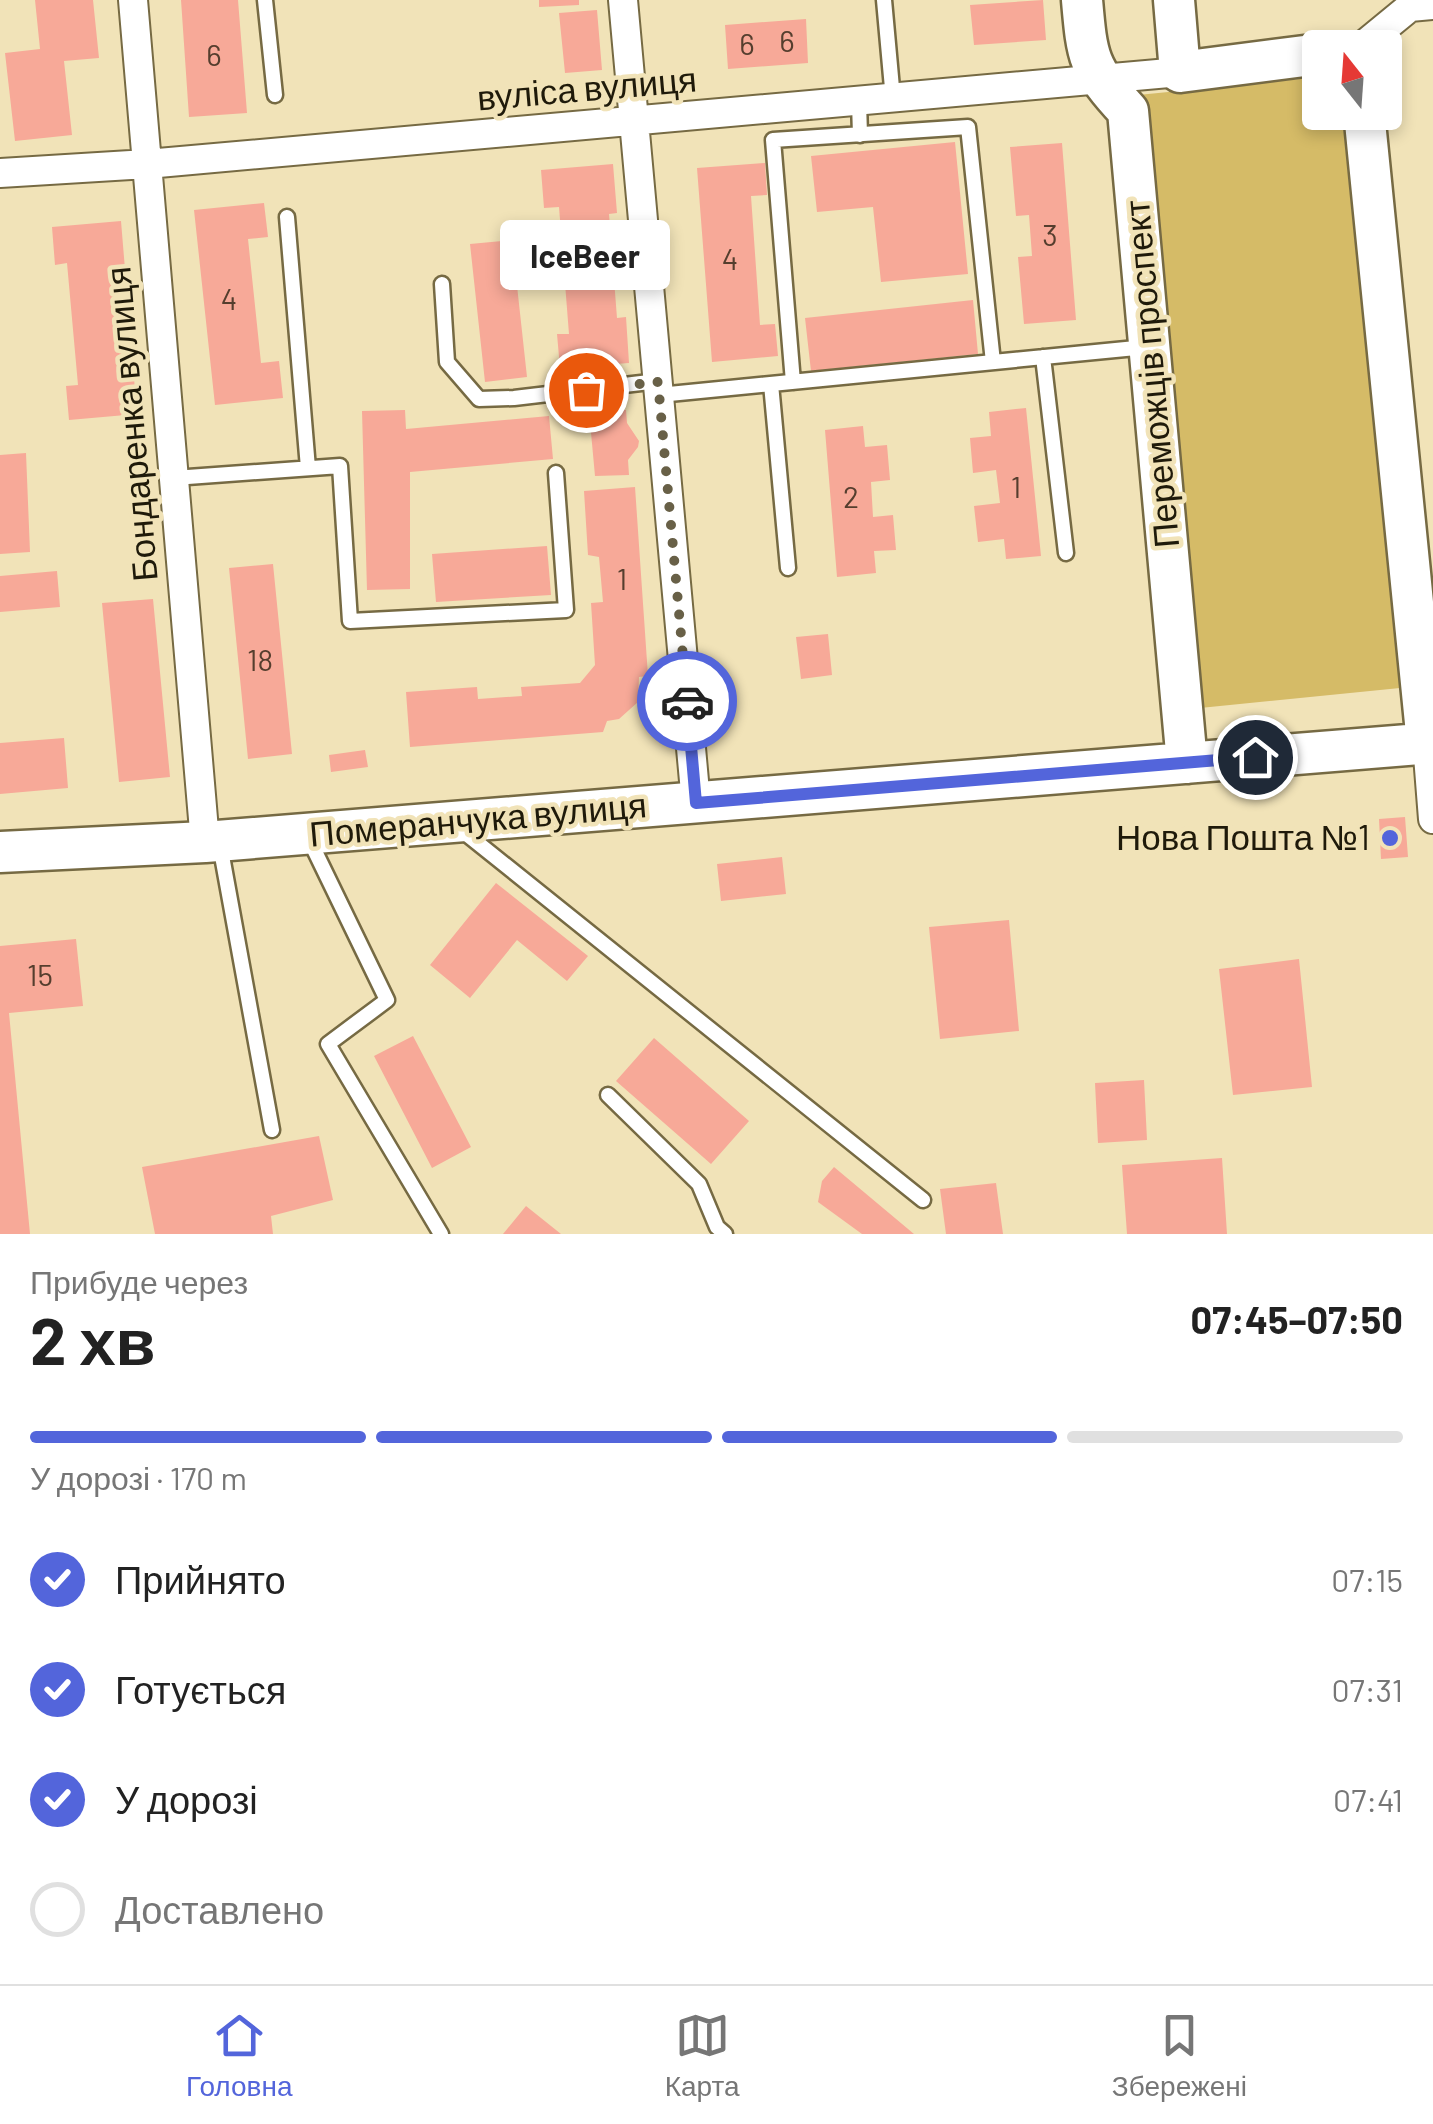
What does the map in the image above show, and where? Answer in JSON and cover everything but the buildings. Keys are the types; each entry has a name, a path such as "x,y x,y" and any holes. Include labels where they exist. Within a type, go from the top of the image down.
{"street":[{"name":"Бондаренка вулиця","path":"133,0 174,478 212,842"},
{"path":"624,0 696,803"},
{"name":"Переможців проспект","path":"1082,0 1086,54 1098,79 1128,111 1187,763"},
{"path":"1174,0 1180,72 1302,56"},
{"path":"1382,30 1410,7 1433,5"},
{"name":"вуліса вулиця","path":"0,173 147,164 1180,72"},
{"path":"1366,130 1430,743 1433,819"},
{"name":"Померанчука вулиця","path":"0,852 212,842 1430,743"}],"lane":[{"path":"265,0 275,95"},
{"path":"884,0 893,100"},
{"path":"859,102 860,134"},
{"path":"793,382 774,140 968,127 992,362"},
{"path":"287,217 308,468"},
{"path":"442,284 447,362 479,399 771,384 1150,346"},
{"path":"1043,357 1066,553"},
{"path":"771,384 788,568"},
{"path":"174,478 340,466 350,621 566,610 556,474"},
{"path":"452,823 923,1200"},
{"path":"307,834 388,1000 328,1044 441,1234"},
{"path":"212,842 272,1130"},
{"path":"608,1095 699,1184 717,1227 725,1234"}],"shaded area":[{"path":"1302,79 1302,130 1344,130 1400,688 1200,708 1138,95"}],"way so far":[{"path":"586,390 658,382 687,701"}],"place":[{"name":"IceBeer","path":"586,390"},
{"name":"Нова Пошта №1","path":"1390,838"}],"route":[{"path":"687,701 696,803 1255,757"}]}
